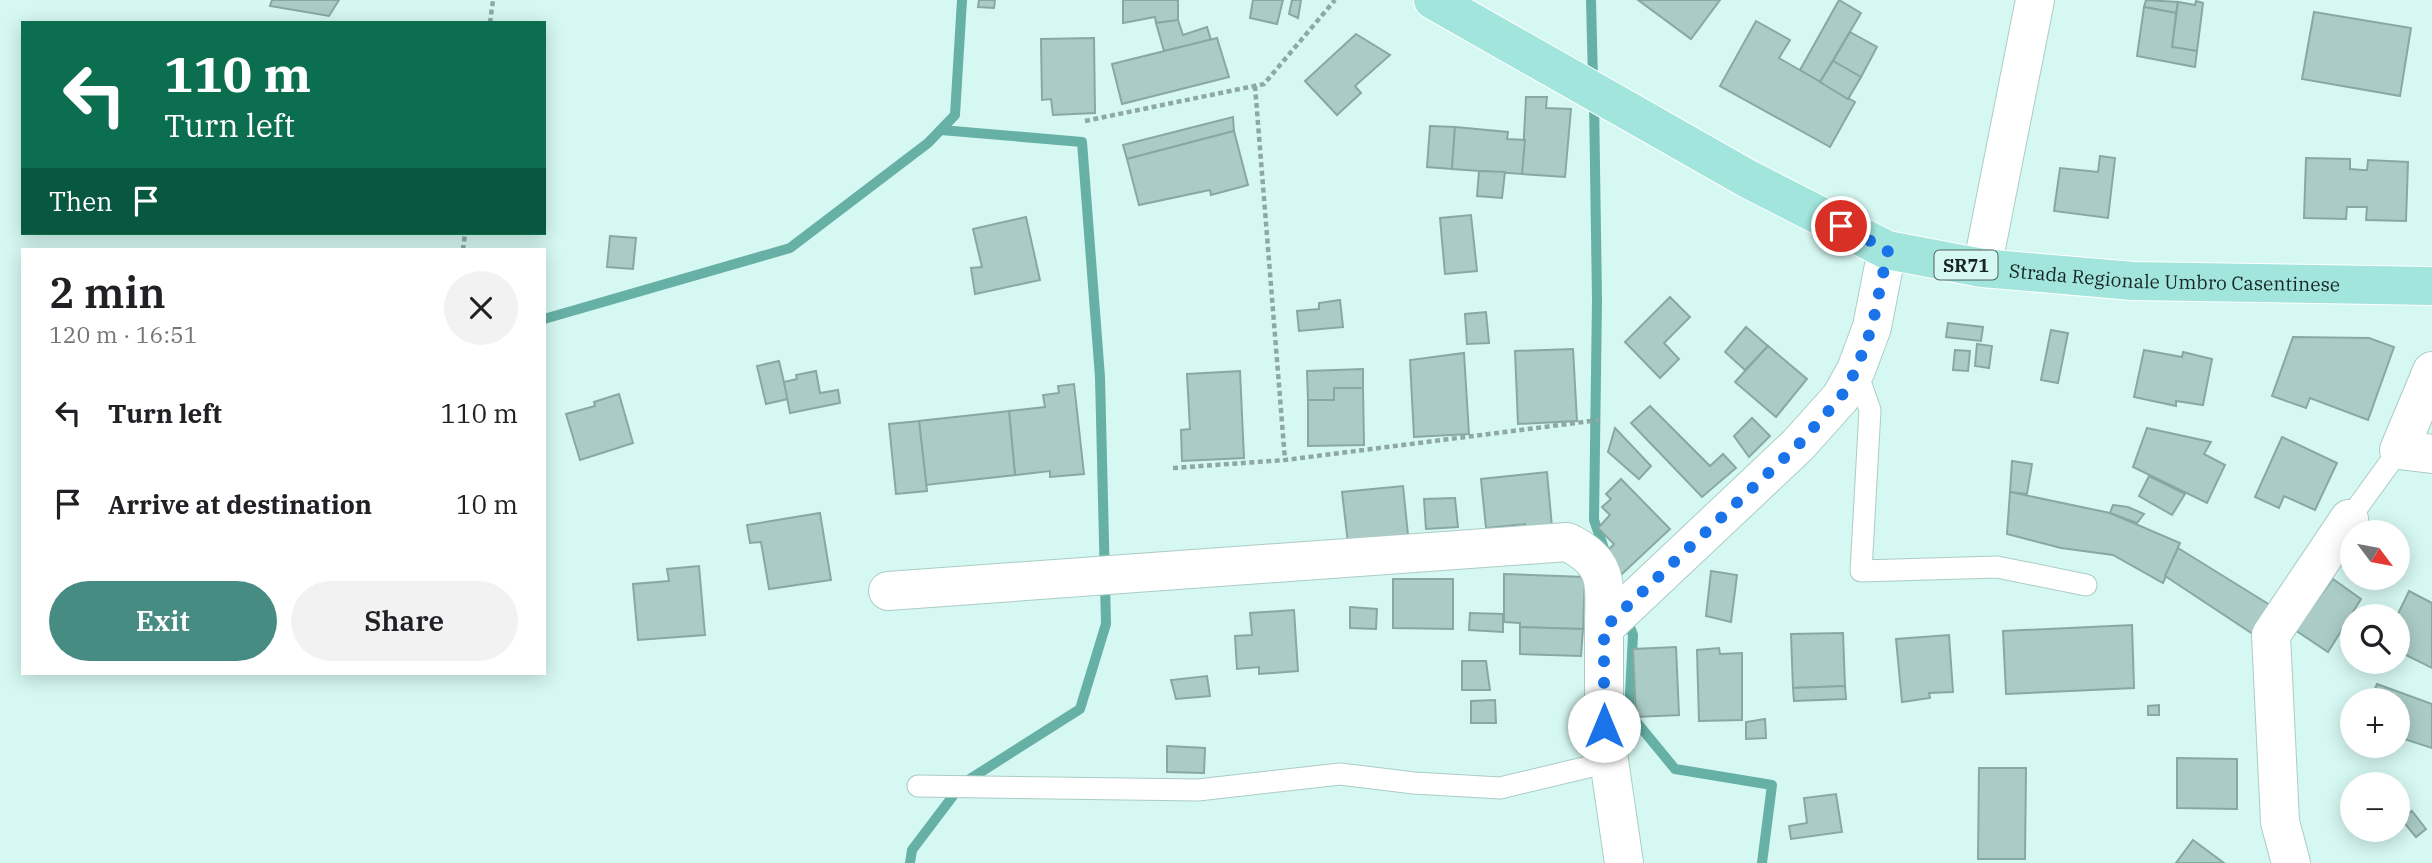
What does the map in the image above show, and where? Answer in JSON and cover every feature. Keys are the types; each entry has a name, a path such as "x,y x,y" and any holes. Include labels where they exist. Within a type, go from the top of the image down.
{"main road":[{"name":"Strada Regionale Umbro Casentinese","path":"1433,0 1748,179 1888,250 1982,268 2133,281 2432,286"}],"street":[{"path":"1982,268 2035,0"},
{"path":"1604,628 1798,445 1841,397 1856,370 1872,327 1888,250"},
{"path":"2416,452 2432,371"},
{"path":"2291,863 2280,822 2271,635 2349,519"},
{"path":"888,591 1567,542 1590,553 1604,578 1604,726 1624,863"}],"lane":[{"path":"1856,370 1871,410 1861,571 1997,567 2086,585"},
{"path":"2349,519 2416,452"},
{"path":"918,786 1198,790 1340,774 1414,783 1500,788 1609,762"}],"path":[{"path":"490,21 493,0"},
{"path":"1085,121 1264,84 1335,0"},
{"path":"1255,86 1285,460"},
{"path":"1173,468 1285,460 1599,420"}],"building":[{"path":"272,0 339,0 329,16 270,6"},
{"path":"979,0 995,0 994,8 978,7"},
{"path":"1123,0 1178,0 1178,20 1156,23 1155,17 1123,23"},
{"path":"1253,0 1283,0 1277,24 1250,18"},
{"path":"1292,0 1301,0 1298,18 1289,14"},
{"path":"1638,0 1720,0 1691,39"},
{"path":"1839,0 1861,13 1820,82 1800,70"},
{"path":"2146,0 2178,2 2176,13 2144,7"},
{"path":"2196,1 2203,3 2197,51 2172,47 2178,2 2195,5"},
{"path":"2144,7 2176,13 2172,47 2197,51 2195,67 2137,56"},
{"path":"2314,12 2411,28 2400,96 2302,79"},
{"path":"1178,20 1183,35 1207,27 1211,40 1164,51 1156,23"},
{"path":"1756,21 1790,40 1779,58 1855,102 1830,147 1720,86"},
{"path":"1850,32 1877,47 1861,77 1833,61"},
{"path":"1356,34 1390,55 1355,86 1361,93 1337,115 1305,81"},
{"path":"1094,38 1095,113 1053,115 1051,99 1042,100 1041,39"},
{"path":"1217,38 1229,77 1122,104 1112,64"},
{"path":"1833,61 1861,77 1848,99 1820,82"},
{"path":"1526,97 1547,97 1546,108 1571,109 1565,177 1522,174"},
{"path":"1233,117 1234,131 1127,159 1123,145"},
{"path":"1430,126 1455,127 1452,169 1427,167"},
{"path":"1455,127 1508,132 1507,139 1525,140 1522,174 1452,169"},
{"path":"1234,131 1248,185 1211,195 1210,190 1139,205 1127,159"},
{"path":"2100,156 2115,158 2108,218 2054,211 2060,168 2098,172"},
{"path":"2306,158 2350,159 2350,169 2362,170 2367,170 2368,160 2408,162 2406,221 2366,220 2367,207 2347,207 2346,219 2304,218"},
{"path":"1479,171 1505,172 1502,198 1477,196"},
{"path":"1471,215 1477,271 1445,274 1440,218"},
{"path":"1026,217 1040,280 975,294 971,268 982,267 973,229"},
{"path":"610,236 636,238 633,269 607,267"},
{"path":"1670,297 1690,317 1664,343 1679,359 1660,378 1625,342"},
{"path":"1340,300 1343,327 1299,331 1297,311 1319,309 1319,303"},
{"path":"1486,312 1489,343 1467,344 1465,314"},
{"path":"1948,323 1983,327 1981,341 1946,337"},
{"path":"1746,327 1768,346 1745,370 1725,352"},
{"path":"2051,330 2068,333 2058,383 2041,380"},
{"path":"2293,337 2369,338 2394,347 2368,420 2310,398 2306,408 2272,396"},
{"path":"1977,344 1992,346 1989,368 1975,366"},
{"path":"1768,346 1807,379 1776,417 1735,382"},
{"path":"1573,349 1577,421 1518,424 1515,351"},
{"path":"1955,350 1970,351 1968,371 1953,370"},
{"path":"2144,350 2182,357 2183,352 2212,359 2203,405 2176,401 2176,406 2134,397"},
{"path":"1464,353 1469,434 1414,437 1410,360"},
{"path":"779,361 788,399 766,404 757,366"},
{"path":"1363,369 1363,388 1334,388 1334,400 1308,400 1307,371"},
{"path":"816,371 820,393 838,390 840,403 790,413 784,382 797,379 796,375"},
{"path":"1240,371 1244,458 1182,461 1181,430 1190,429 1187,374"},
{"path":"1074,384 1084,474 1050,477 1050,471 1015,475 1009,411 1045,407 1043,395 1059,393 1058,386"},
{"path":"1334,388 1363,388 1364,445 1308,446 1308,400 1334,400"},
{"path":"619,394 633,443 580,460 566,414 595,406 594,402"},
{"path":"1650,406 1710,466 1723,454 1736,468 1702,497 1631,423"},
{"path":"1009,411 1015,475 926,485 919,421"},
{"path":"1752,418 1770,436 1749,457 1734,436"},
{"path":"919,421 927,491 896,494 889,424"},
{"path":"1615,428 1651,466 1639,479 1608,452"},
{"path":"2147,428 2211,442 2204,454 2225,465 2207,503 2133,467"},
{"path":"2282,437 2337,463 2315,510 2284,496 2279,508 2255,497"},
{"path":"2012,461 2032,464 2027,494 2010,492"},
{"path":"1547,472 1552,527 1525,529 1525,524 1486,528 1481,479"},
{"path":"2149,476 2185,494 2172,515 2139,496"},
{"path":"1621,479 1670,529 1622,574 1602,557 1614,544 1598,528 1610,515 1602,507 1611,499 1606,494"},
{"path":"1403,486 1409,545 1349,552 1342,492"},
{"path":"2010,492 2110,513 2180,543 2163,583 2113,555 2061,548 2007,534"},
{"path":"1455,498 1458,527 1426,529 1424,499"},
{"path":"2113,505 2128,507 2144,514 2137,523 2110,513"},
{"path":"820,513 831,580 769,589 761,542 750,543 747,525"},
{"path":"2178,548 2270,605 2253,634 2165,576"},
{"path":"699,566 705,635 638,640 633,584 669,581 667,569"},
{"path":"1711,571 1737,575 1731,622 1706,616"},
{"path":"1504,574 1585,577 1583,629 1520,627 1520,623 1504,622"},
{"path":"1393,579 1453,579 1453,629 1393,628"},
{"path":"2333,579 2340,584 2340,590 2348,590 2361,599 2358,604 2340,604 2340,633 2328,652 2295,630"},
{"path":"2409,591 2432,603 2432,668 2410,657 2410,604 2403,604"},
{"path":"1350,607 1377,609 1376,629 1350,628"},
{"path":"1294,610 1298,671 1259,674 1259,667 1237,669 1235,636 1252,635 1250,613"},
{"path":"1470,613 1503,614 1503,632 1469,630"},
{"path":"2132,625 2134,688 2006,694 2003,631"},
{"path":"1520,627 1583,629 1581,656 1520,654"},
{"path":"1843,633 1845,686 1793,688 1791,634"},
{"path":"1949,635 1953,692 1929,693 1930,698 1902,702 1896,639"},
{"path":"1676,647 1679,715 1636,717 1633,649"},
{"path":"1719,648 1720,654 1742,653 1742,720 1699,721 1697,650"},
{"path":"1462,661 1486,661 1490,690 1462,690"},
{"path":"1207,676 1210,696 1176,699 1171,680"},
{"path":"1845,686 1846,699 1794,701 1793,688"},
{"path":"2410,696 2432,704 2432,748 2410,741"},
{"path":"1495,700 1496,723 1471,723 1471,701"},
{"path":"2159,705 2159,715 2148,715 2148,706"},
{"path":"1765,719 1766,738 1746,739 1746,722"},
{"path":"1167,746 1205,748 1204,773 1167,772"},
{"path":"2177,758 2237,759 2237,809 2177,808"},
{"path":"1979,768 2026,768 2025,859 1978,859"},
{"path":"1836,794 1842,832 1791,839 1789,826 1807,823 1804,798"},
{"path":"2412,811 2426,829 2416,837 2410,830"},
{"path":"2193,840 2224,863 2176,863"}],"waterway":[{"path":"546,318 790,248 928,143 955,115 962,0"},
{"path":"1591,0 1593,80"},
{"path":"1594,99 1597,300 1594,520 1606,554"},
{"path":"910,863 912,850 962,784 1080,709 1106,624 1100,377 1082,142 941,130"},
{"path":"1626,616 1633,635 1629,713 1675,769 1772,785 1762,863"}],"route":[{"path":"1604,726 1604,628 1798,445 1841,397 1856,370 1872,327 1888,250 1841,226"}]}
